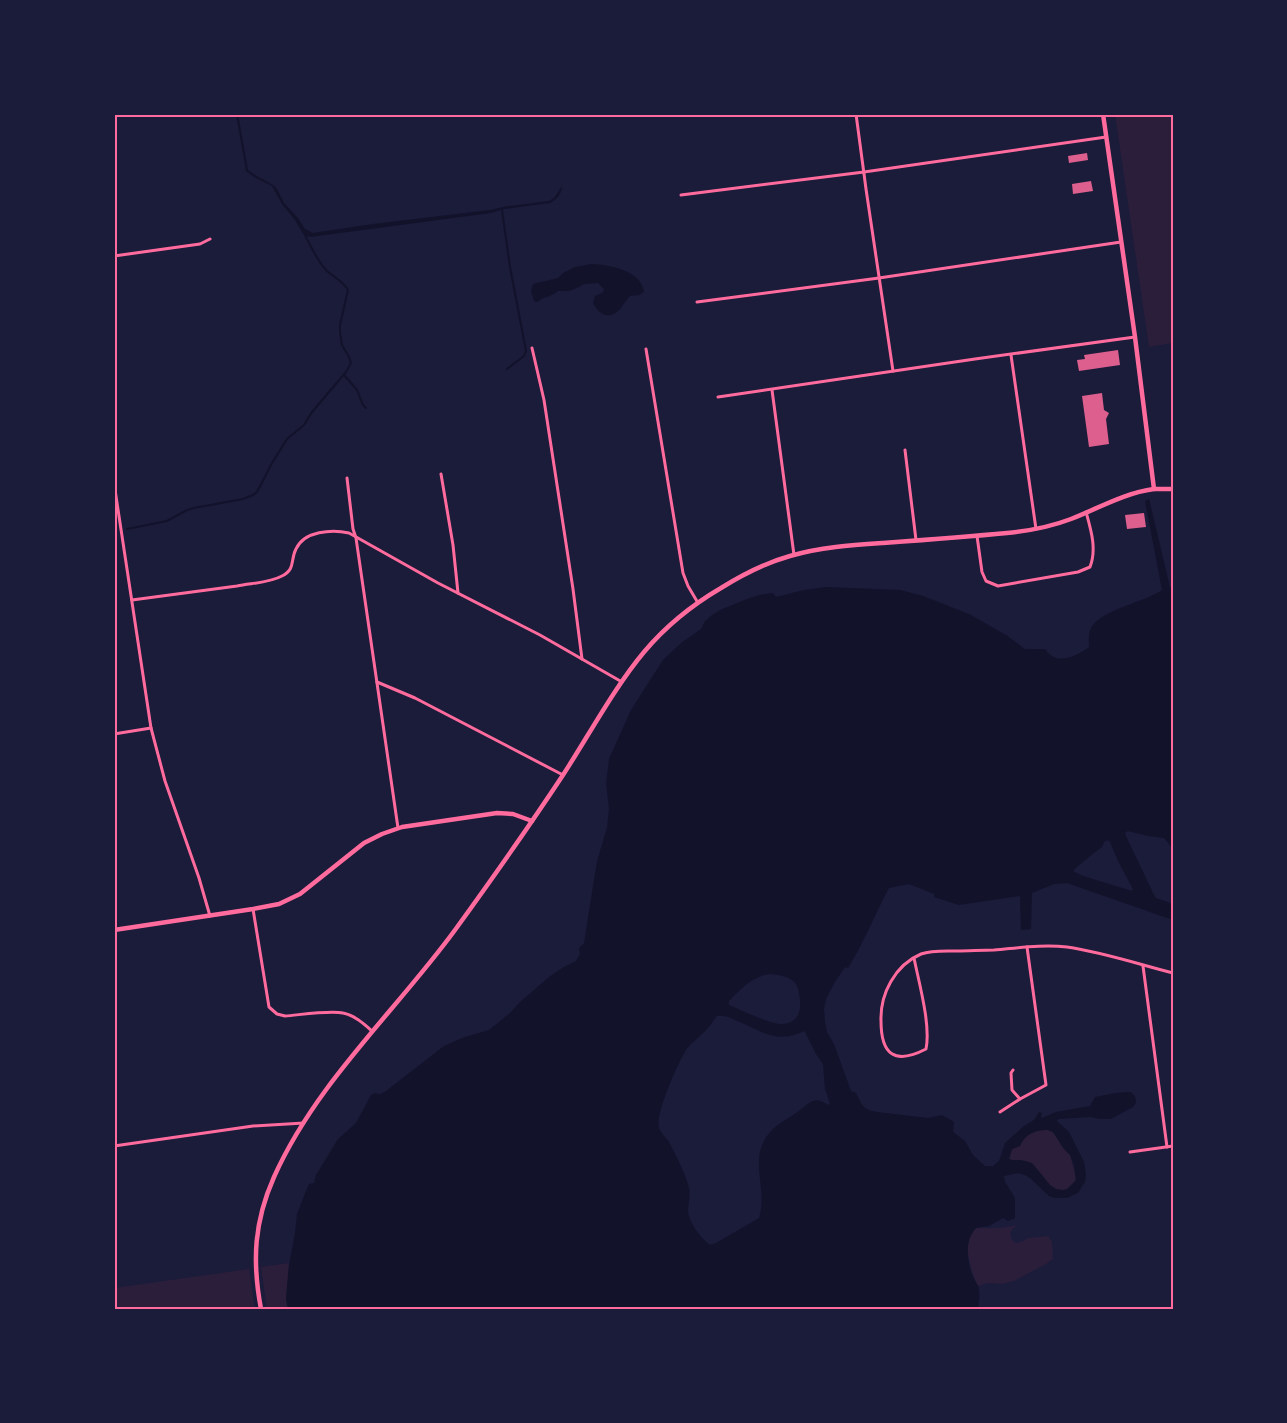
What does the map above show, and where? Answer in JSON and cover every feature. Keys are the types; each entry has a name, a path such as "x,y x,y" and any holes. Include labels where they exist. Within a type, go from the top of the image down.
{"street":[{"path":"856,114 893,371"},
{"path":"1103,114 1154,489"},
{"path":"681,195 864,172 1106,137"},
{"path":"114,256 200,244 210,239"},
{"path":"698,302 1121,242"},
{"path":"718,397 1135,337"},
{"path":"532,348 544,400 582,659"},
{"path":"646,349 684,573 688,586 698,603"},
{"path":"1011,355 1036,529"},
{"path":"772,390 794,555"},
{"path":"905,450 916,540"},
{"path":"441,474 453,545 458,593"},
{"path":"347,478 398,828"},
{"path":"114,485 151,728 165,781 210,916"},
{"path":"261,1309 255,1254 259,1221 277,1170 304,1123 331,1083 443,945 563,776 640,657 680,617 722,587 768,564 794,555 837,547 1036,529 1065,521 1125,496 1154,489 1173,489"},
{"path":"977,536 982,572 986,581 998,586 1078,572 1090,567 1093,560 1092,534 1086,512"},
{"path":"132,600 277,578 289,573 294,551 300,541 313,534 341,531 349,533 458,593 540,634 622,682"},
{"path":"378,682 415,698 563,776"},
{"path":"114,734 151,728"},
{"path":"114,930 279,904 297,896 361,845 378,835 398,828 490,813 513,814 532,821"},
{"path":"253,909 270,1007 277,1014 285,1016 345,1013 372,1031"},
{"path":"914,958 928,1039 926,1049 906,1056 894,1055 886,1050 882,1040 880,1019 882,1001 889,983 903,965 914,958 921,954 1049,945 1088,951 1173,973"},
{"path":"1000,1112 1046,1085 1027,947"},
{"path":"1143,966 1167,1147"},
{"path":"1012,1070 1012,1090 1020,1099"},
{"path":"114,1146 253,1126 304,1123"},
{"path":"1130,1152 1173,1146"}],"shaded area":[{"path":"236,114 238,114 248,170 273,185 305,229 313,233 549,201 554,198 562,186 562,189 550,203 310,237 304,235 272,186 246,171"},
{"path":"1115,114 1173,114 1173,343 1149,347"},
{"path":"591,264 624,270 637,278 644,292 630,296 617,312 609,315 598,311 593,303 595,296 602,293 604,289 598,283 584,284 569,291 558,291 538,302 534,301 531,291 533,284 558,278 575,267"},
{"path":"1149,499 1170,587 1173,587 1173,849 1164,838 1128,831 1125,834 1156,898 1173,904 1173,920 1067,883 1054,884 1032,893 1031,929 1021,930 1020,896 959,905 934,897 934,894 909,884 889,888 854,958 848,968 845,967 826,999 824,1009 827,1032 834,1044 851,1091 856,1093 863,1106 877,1112 928,1118 942,1115 954,1122 953,1132 965,1141 973,1155 985,1166 993,1166 999,1161 1005,1143 1034,1120 1039,1112 1042,1113 1042,1118 1056,1112 1090,1106 1095,1097 1115,1093 1130,1092 1135,1097 1136,1103 1133,1107 1111,1119 1090,1117 1057,1121 1069,1132 1084,1162 1085,1182 1078,1193 1067,1198 1055,1198 1049,1196 1025,1175 1018,1173 1004,1176 1015,1198 1015,1218 1008,1221 1003,1218 989,1226 976,1228 968,1245 969,1265 979,1288 978,1309 288,1309 286,1299 289,1265 297,1214 309,1184 314,1183 316,1175 338,1139 356,1123 371,1095 386,1091 444,1046 489,1030 549,977 576,961 580,954 579,948 584,943 597,861 607,828 609,809 606,783 609,759 631,710 663,660 681,643 701,629 712,615 747,599 773,593 776,597 826,587 900,590 923,596 969,614 1006,635 1025,649 1045,649 1056,658 1061,659 1071,657 1089,647 1089,632 1104,616 1162,590 1145,501","holes":["1108,840 1110,842 1132,891 1073,871 1102,847","765,975 785,977 796,985 800,998 800,1009 793,1021 777,1023 729,1005 729,1001 743,987","719,1016 728,1017 760,1032 776,1036 785,1037 804,1031 823,1064 825,1089 830,1104 813,1101 773,1129 760,1150 761,1206 759,1218 710,1245 693,1225 688,1211 689,1188 672,1148 660,1129 659,1120 668,1088 682,1057","1043,1130 1053,1132 1070,1155 1076,1180 1067,1189 1056,1189 1050,1185 1032,1163 1009,1159 1012,1149 1020,1146 1028,1136"]},
{"path":"1039,1130 1053,1132 1070,1155 1076,1177 1068,1189 1057,1190 1033,1166 1009,1159 1012,1149 1020,1146 1027,1136"},
{"path":"1018,1225 1011,1231 1012,1240 1016,1243 1028,1238 1048,1236 1052,1242 1053,1259 1014,1281 978,1286 968,1256 968,1238 971,1232 977,1228"},
{"path":"289,1263 286,1298 288,1309 267,1309 261,1267"},
{"path":"249,1269 255,1309 114,1309 114,1288"}],"building":[{"path":"1087,153 1088,160 1069,163 1068,156"},
{"path":"1091,181 1093,191 1073,194 1072,184"},
{"path":"1118,350 1120,365 1079,371 1077,360 1085,359 1084,355"},
{"path":"1102,393 1104,410 1109,413 1106,419 1109,444 1089,447 1082,396"},
{"path":"1144,513 1146,527 1127,529 1125,515"}],"waterway":[{"path":"502,210 526,351 524,356 507,369"},
{"path":"127,529 167,521 194,508 253,495 257,492 287,439 304,425 312,412 346,372 351,363 342,345 340,325 348,290 323,266 305,235"},
{"path":"345,376 357,390 366,408"}]}
